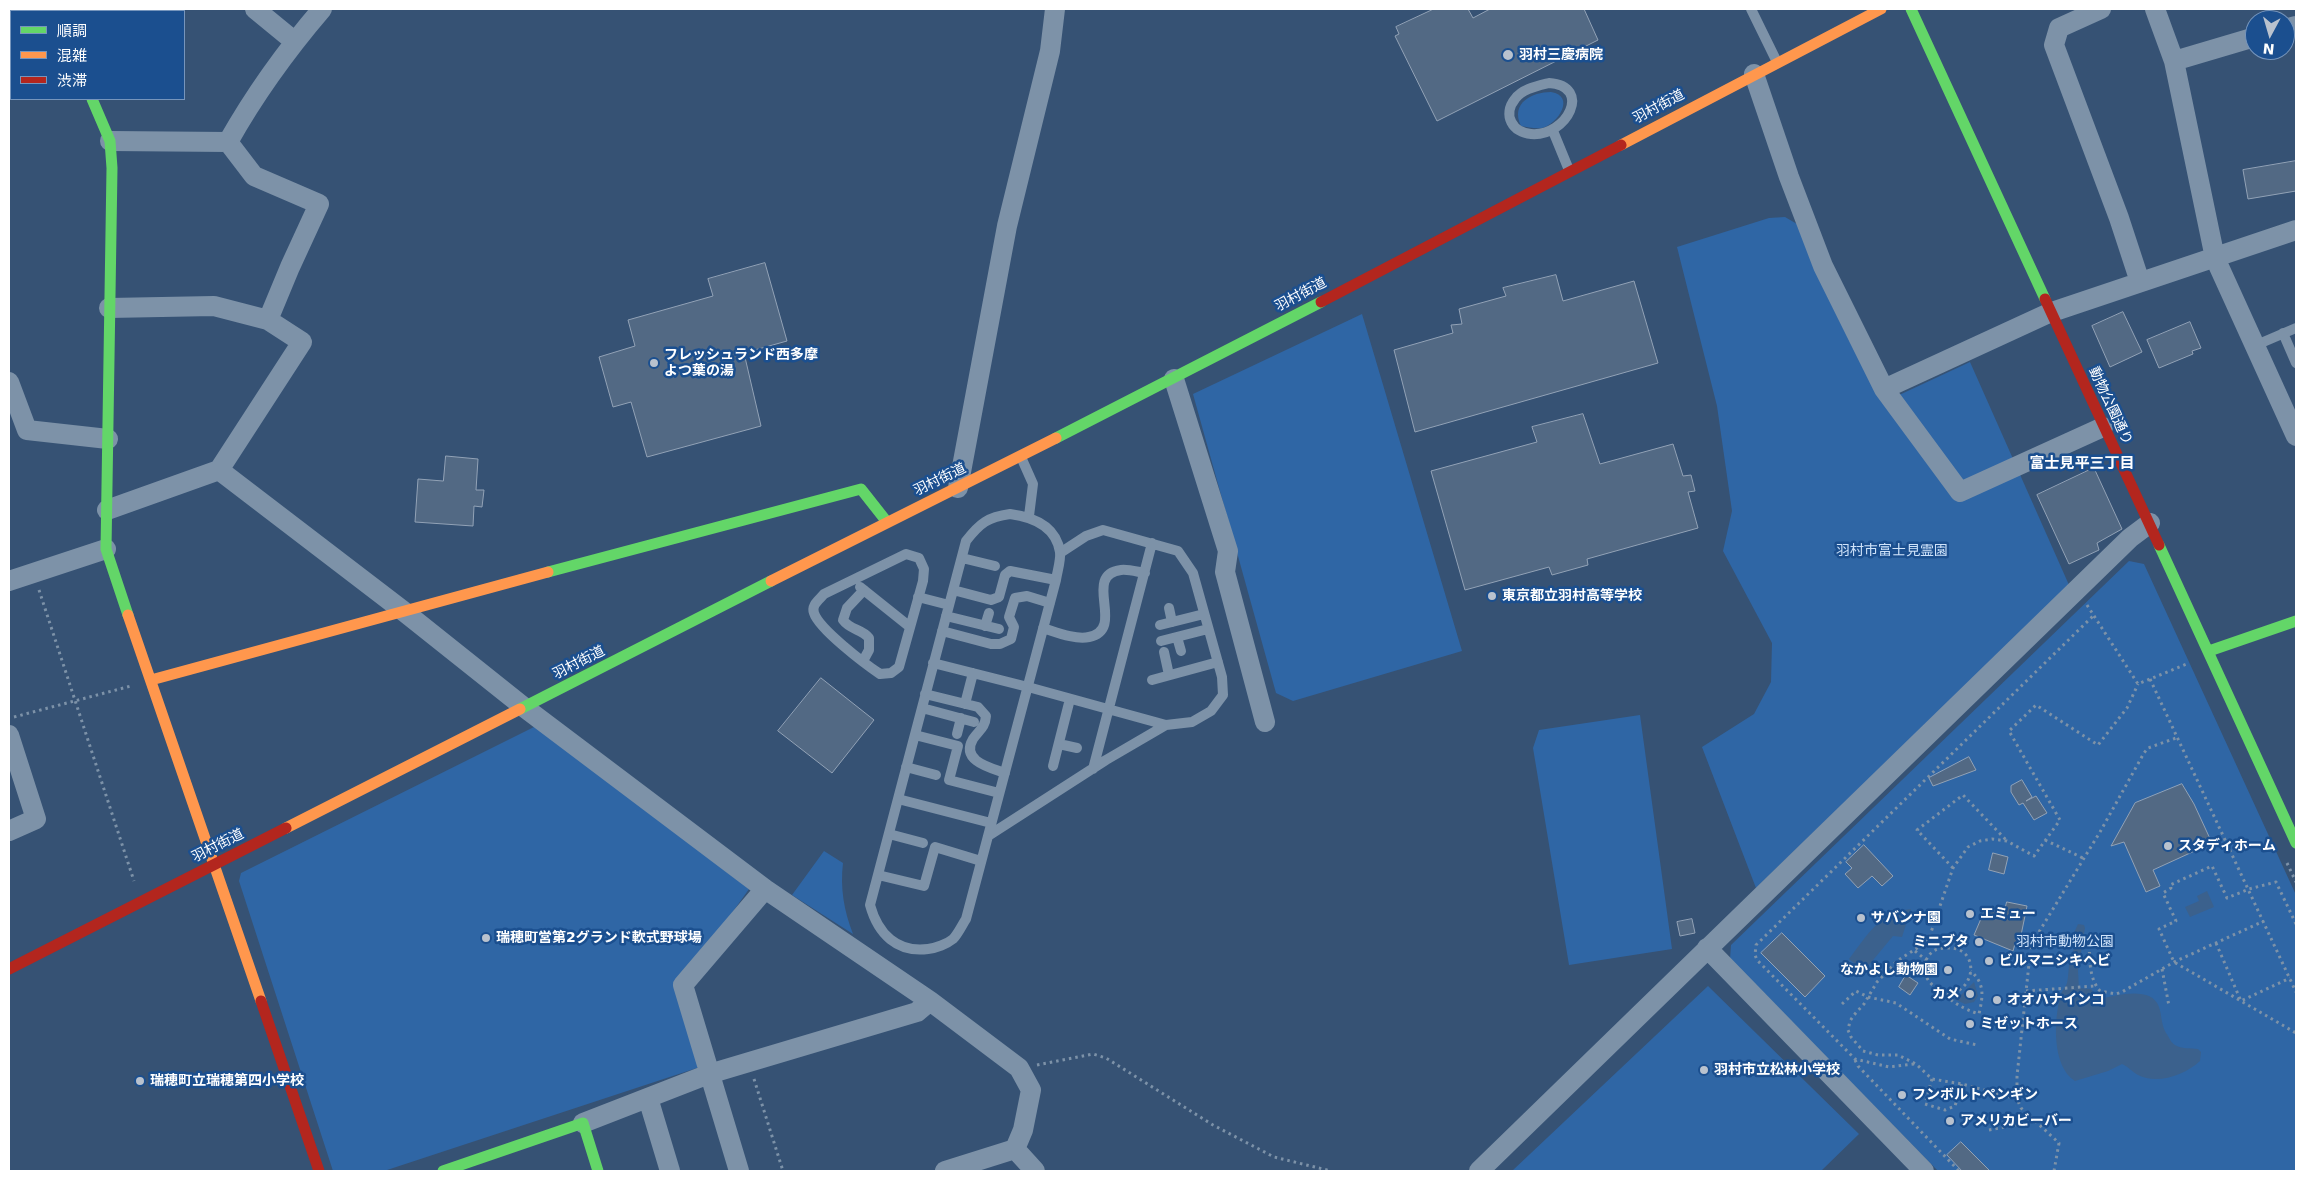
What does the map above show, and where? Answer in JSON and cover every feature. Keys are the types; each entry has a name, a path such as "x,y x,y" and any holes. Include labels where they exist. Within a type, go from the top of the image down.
{"street":[{"path":"255,9 294,41"},
{"path":"228,142 252,100 294,41 322,9"},
{"path":"958,488 1007,226 1050,51 1055,9"},
{"name":"羽村街道","path":"9,969 525,708 887,522 1174,379 1881,9"},
{"name":"動物公園通り","path":"1911,9 2049,313 2150,523 2296,843"},
{"path":"2101,9 2059,28 2054,45 2119,218 2140,282"},
{"path":"2155,9 2174,61 2214,258 2296,436"},
{"path":"2174,61 2245,40"},
{"path":"1754,74 1789,177 1823,266 1884,390 1960,492 2103,427"},
{"path":"92,100 110,140 112,168 106,550 319,1171"},
{"path":"110,140 228,142"},
{"path":"228,142 254,176 319,204 268,320"},
{"path":"1884,390 2049,313 2296,230"},
{"path":"107,510 219,470 302,342 268,320 214,306 109,308"},
{"path":"1174,379 1228,551 1225,572 1264,722"},
{"path":"9,382 27,430 108,439"},
{"path":"219,470 402,610 525,708 765,888 930,1002 1019,1068 1031,1090 1022,1130 1015,1149"},
{"path":"151,680 402,610 861,489 887,522"},
{"path":"1482,1170 1707,948 2130,538 2150,523"},
{"path":"9,581 106,550"},
{"path":"2209,651 2296,621"},
{"path":"9,735 36,819 9,831"},
{"path":"739,1171 683,985 765,888"},
{"path":"1707,948 1924,1171"},
{"path":"443,1171 583,1124 709,1074 917,1012 930,1002"},
{"path":"648,1098 670,1171"},
{"path":"583,1124 598,1171"},
{"path":"945,1171 1015,1149"},
{"path":"1015,1149 1035,1171"}],"lane":[{"path":"1751,9 1777,62"},
{"path":"1549,83 1560,84 1569,90 1572,100 1571,107 1561,124 1553,131 1539,135 1524,134 1516,130 1510,123 1509,115 1515,98 1534,86 1549,83"},
{"path":"1553,131 1569,171"},
{"path":"2254,346 2296,328"},
{"path":"2283,333 2296,363"},
{"path":"1020,456 1033,484 1030,516"},
{"path":"1010,514 1030,516 1046,526 1054,537 1060,553 1056,580 966,919 953,939 937,948 914,951 898,946 875,923 870,905 966,541 976,529 991,517 1010,514"},
{"path":"933,663 1166,725 1192,722 1212,712 1223,695 1222,677 1193,573 1178,551 1103,530 1086,536 1060,553"},
{"path":"1093,769 1152,543"},
{"path":"906,554 919,558 924,569 899,666 891,674 880,674 863,661 820,625 813,612 815,603 824,594 852,580 906,554"},
{"path":"962,558 995,566"},
{"path":"953,590 991,600 998,598 1005,575 1010,570 1056,580"},
{"path":"1043,628 1079,637 1088,637 1099,633 1105,623 1106,612 1102,591 1104,583 1110,575 1121,570 1145,573"},
{"path":"852,580 910,627"},
{"path":"863,661 869,650 870,638 864,632 852,629 843,620 847,608 864,590"},
{"path":"942,631 1000,644 1010,639 1014,627 1009,617 1015,598 1027,596 1050,603"},
{"path":"918,597 949,605"},
{"path":"1169,608 1172,622"},
{"path":"986,626 988,613"},
{"path":"1160,625 1204,614"},
{"path":"946,616 1000,629"},
{"path":"1161,640 1208,629"},
{"path":"1177,637 1181,651"},
{"path":"1164,652 1169,676"},
{"path":"1152,680 1218,662"},
{"path":"965,704 973,673"},
{"path":"925,694 978,707 986,716 983,729 973,739 971,747 975,760 1005,773"},
{"path":"1053,766 1070,699"},
{"path":"922,708 974,722"},
{"path":"958,734 961,718"},
{"path":"988,836 1166,725"},
{"path":"915,735 958,746 949,780 999,793"},
{"path":"1058,744 1077,748"},
{"path":"906,767 936,775"},
{"path":"898,799 992,823"},
{"path":"889,834 922,843"},
{"path":"878,875 924,886 935,847 982,860"}],"path":[{"path":"33,573 141,902"},
{"path":"2083,598 2138,684"},
{"path":"1959,1171 1858,1066 1855,1059 1756,960 1754,955 1756,945 2093,616"},
{"path":"1952,868 1917,830 1963,795 2007,841 2034,856 2060,820 2009,731 2036,705 2098,745 2127,708 2138,684 2194,661"},
{"path":"2150,679 2296,992"},
{"path":"9,718 151,680"},
{"path":"2054,1171 2059,1143 2021,1108 2017,1099 2017,1076 2031,945 2085,859 2144,753 2148,748 2176,738"},
{"path":"2007,841 1992,839 1980,841 1968,847 1952,868 1928,941 1897,961 1877,982 1850,1021 1848,1030 1851,1037 1863,1051 1898,1055 1916,1064 1932,1079 1962,1084 2017,1099"},
{"path":"2045,840 2085,859"},
{"path":"2284,855 2296,882"},
{"path":"2296,924 2276,882 2249,889 2227,898 2212,866 2170,884 2172,888 2163,892 2176,921 2159,929 2174,962 2296,1033"},
{"path":"2090,939 2091,972 2095,986 2100,991 2116,994 2174,962 2264,921"},
{"path":"2216,943 2241,1001"},
{"path":"1944,995 1961,991 1969,980 1971,971 1966,954 1952,947 1939,948 1930,952 1924,968 1926,978 1937,991 1953,1003 1979,1014 1983,992 1979,978 1971,971"},
{"path":"1915,951 1926,960"},
{"path":"2162,969 2169,1006"},
{"path":"2241,1001 2290,978"},
{"path":"2026,991 2095,986"},
{"path":"1842,1004 1856,992 1868,997 1896,1003 1950,1039 1977,1045"},
{"path":"1034,1065 1093,1054 1106,1058 1213,1125 1274,1157 1331,1171"},
{"path":"1855,1059 1889,1067 1916,1064"},
{"path":"750,1062 782,1171"},
{"path":"1932,1079 1925,1104 1945,1110 1955,1106 1962,1084"},
{"path":"1989,1130 2035,1121"}],"green space":[{"path":"1551,92 1562,99 1563,104 1562,110 1554,121 1542,128 1521,126 1518,111 1525,100 1537,94"},
{"name":"羽村市富士見霊園","path":"1785,217 1797,224 1882,403 1970,362 2069,585 1756,888 1702,747 1754,714 1771,682 1772,643 1723,551 1732,511 1717,406 1677,247 1769,218"},
{"path":"1362,314 1462,651 1293,701 1276,693 1193,394"},
{"name":"羽村市動物公園","path":"2129,561 2144,564 2296,895 2296,1171 1938,1171 1730,959 1731,945"},
{"path":"1640,715 1672,949 1569,965 1533,748 1539,730"},
{"name":"瑞穂町営第2グランド軟式野球場","path":"538,725 749,889 680,986 700,1067 384,1171 333,1171 239,881 241,873"},
{"path":"824,851 843,863 844,899 847,917 853,934 792,895"},
{"name":"羽村市立松林小学校","path":"1708,986 1859,1134 1821,1171 1512,1171"}],"shaded area":[{"path":"2207,891 2214,907 2190,917 2185,907 2199,901 2197,896"},
{"path":"1911,909 1902,937 1893,936 1864,971 1849,959 1875,926 1891,914"},
{"path":"2078,924 2084,925 2085,928 2078,971 2079,988 2091,989 2099,999 2123,994 2149,996 2155,1000 2159,1007 2164,1030 2172,1043 2180,1047 2198,1049 2201,1052 2200,1061 2179,1074 2162,1079 2146,1078 2138,1075 2122,1064 2108,1071 2075,1081 2067,1074 2058,1053 2056,1028 2061,994 2067,983 2070,960 2077,941 2078,935 2074,933"},
{"path":"1974,982 1978,996 1974,1002 1965,1004 1952,998 1961,995"}],"building":[{"path":"1434,9 1468,9 1473,18 1490,9 1584,9 1598,40 1437,121 1395,36 1399,34 1396,27"},
{"path":"2296,161 2296,191 2248,199 2243,170"},
{"name":"フレッシュランド西多摩 よつ葉の湯","path":"765,263 787,341 744,353 761,426 647,457 631,402 613,407 599,357 635,346 628,320 713,296 708,279"},
{"path":"1556,275 1563,301 1634,281 1658,363 1415,432 1394,350 1453,333 1451,325 1462,324 1459,309 1506,296 1503,288"},
{"path":"2123,312 2142,352 2110,367 2092,326"},
{"path":"2190,322 2201,348 2192,351 2193,354 2159,368 2147,340"},
{"path":"1583,414 1600,464 1673,444 1683,476 1691,475 1695,491 1688,492 1698,528 1587,559 1588,565 1552,575 1549,567 1465,590 1431,471 1537,442 1532,427"},
{"path":"446,456 478,459 476,490 484,490 482,507 474,506 473,526 415,522 418,479 443,481"},
{"path":"2094,468 2122,529 2097,543 2099,550 2069,564 2037,495"},
{"path":"821,678 874,720 832,773 778,731"},
{"path":"1969,757 1976,770 1933,786 1929,778"},
{"path":"2022,780 2032,797 2026,801 2036,796 2047,813 2034,820 2023,803 2019,805 2011,792 2011,786"},
{"name":"スタディホーム","path":"2182,784 2194,804 2212,843 2153,870 2160,886 2146,892 2124,842 2111,846 2135,803"},
{"path":"1864,845 1893,876 1882,886 1872,876 1858,888 1845,874 1852,868 1846,862"},
{"path":"1993,853 2008,857 2004,874 1989,870"},
{"path":"2007,902 2027,906 2019,945 2015,944 2013,951 1974,935 1986,907 2003,915"},
{"path":"1692,919 1695,933 1680,936 1677,922"},
{"path":"1782,933 1825,976 1805,997 1761,953"},
{"path":"1906,975 1918,983 1910,995 1899,987"},
{"path":"1961,1142 1990,1171 1962,1171 1947,1155"}],"traffic: fast":[{"path":"1911,9 2045,299"},
{"path":"92,100 110,141 112,168 106,549 128,615"},
{"path":"1056,438 1321,302"},
{"path":"548,572 861,489 887,522"},
{"path":"2159,545 2296,843"},
{"path":"520,709 771,581"},
{"path":"2209,651 2296,621"},
{"path":"443,1171 583,1123 598,1171"}],"traffic: slow":[{"path":"1621,145 1881,9"},
{"path":"771,581 1056,438"},
{"path":"151,680 548,572"},
{"path":"128,615 261,1001"},
{"path":"286,828 520,709"}],"traffic: jam":[{"path":"1321,302 1621,145"},
{"path":"2045,299 2159,545"},
{"path":"9,969 286,828"},
{"path":"261,1001 319,1171"}],"place":[{"name":"羽村三慶病院","path":"1508,55"},
{"name":"フレッシュランド西多摩 よつ葉の湯","path":"654,363"},
{"name":"東京都立羽村高等学校","path":"1492,596"},
{"name":"スタディホーム","path":"2168,846"},
{"name":"エミュー","path":"1970,914"},
{"name":"サバンナ園","path":"1861,918"},
{"name":"瑞穂町営第2グランド軟式野球場","path":"486,938"},
{"name":"ミニブタ","path":"1979,942"},
{"name":"ビルマニシキヘビ","path":"1989,961"},
{"name":"なかよし動物園","path":"1948,970"},
{"name":"カメ","path":"1970,994"},
{"name":"オオハナインコ","path":"1997,1000"},
{"name":"ミゼットホース","path":"1970,1024"},
{"name":"羽村市立松林小学校","path":"1704,1070"},
{"name":"瑞穂町立瑞穂第四小学校","path":"140,1081"},
{"name":"フンボルトペンギン","path":"1902,1095"},
{"name":"アメリカビーバー","path":"1950,1121"}],"district":[{"name":"富士見平三丁目","path":"2082,464"}]}
